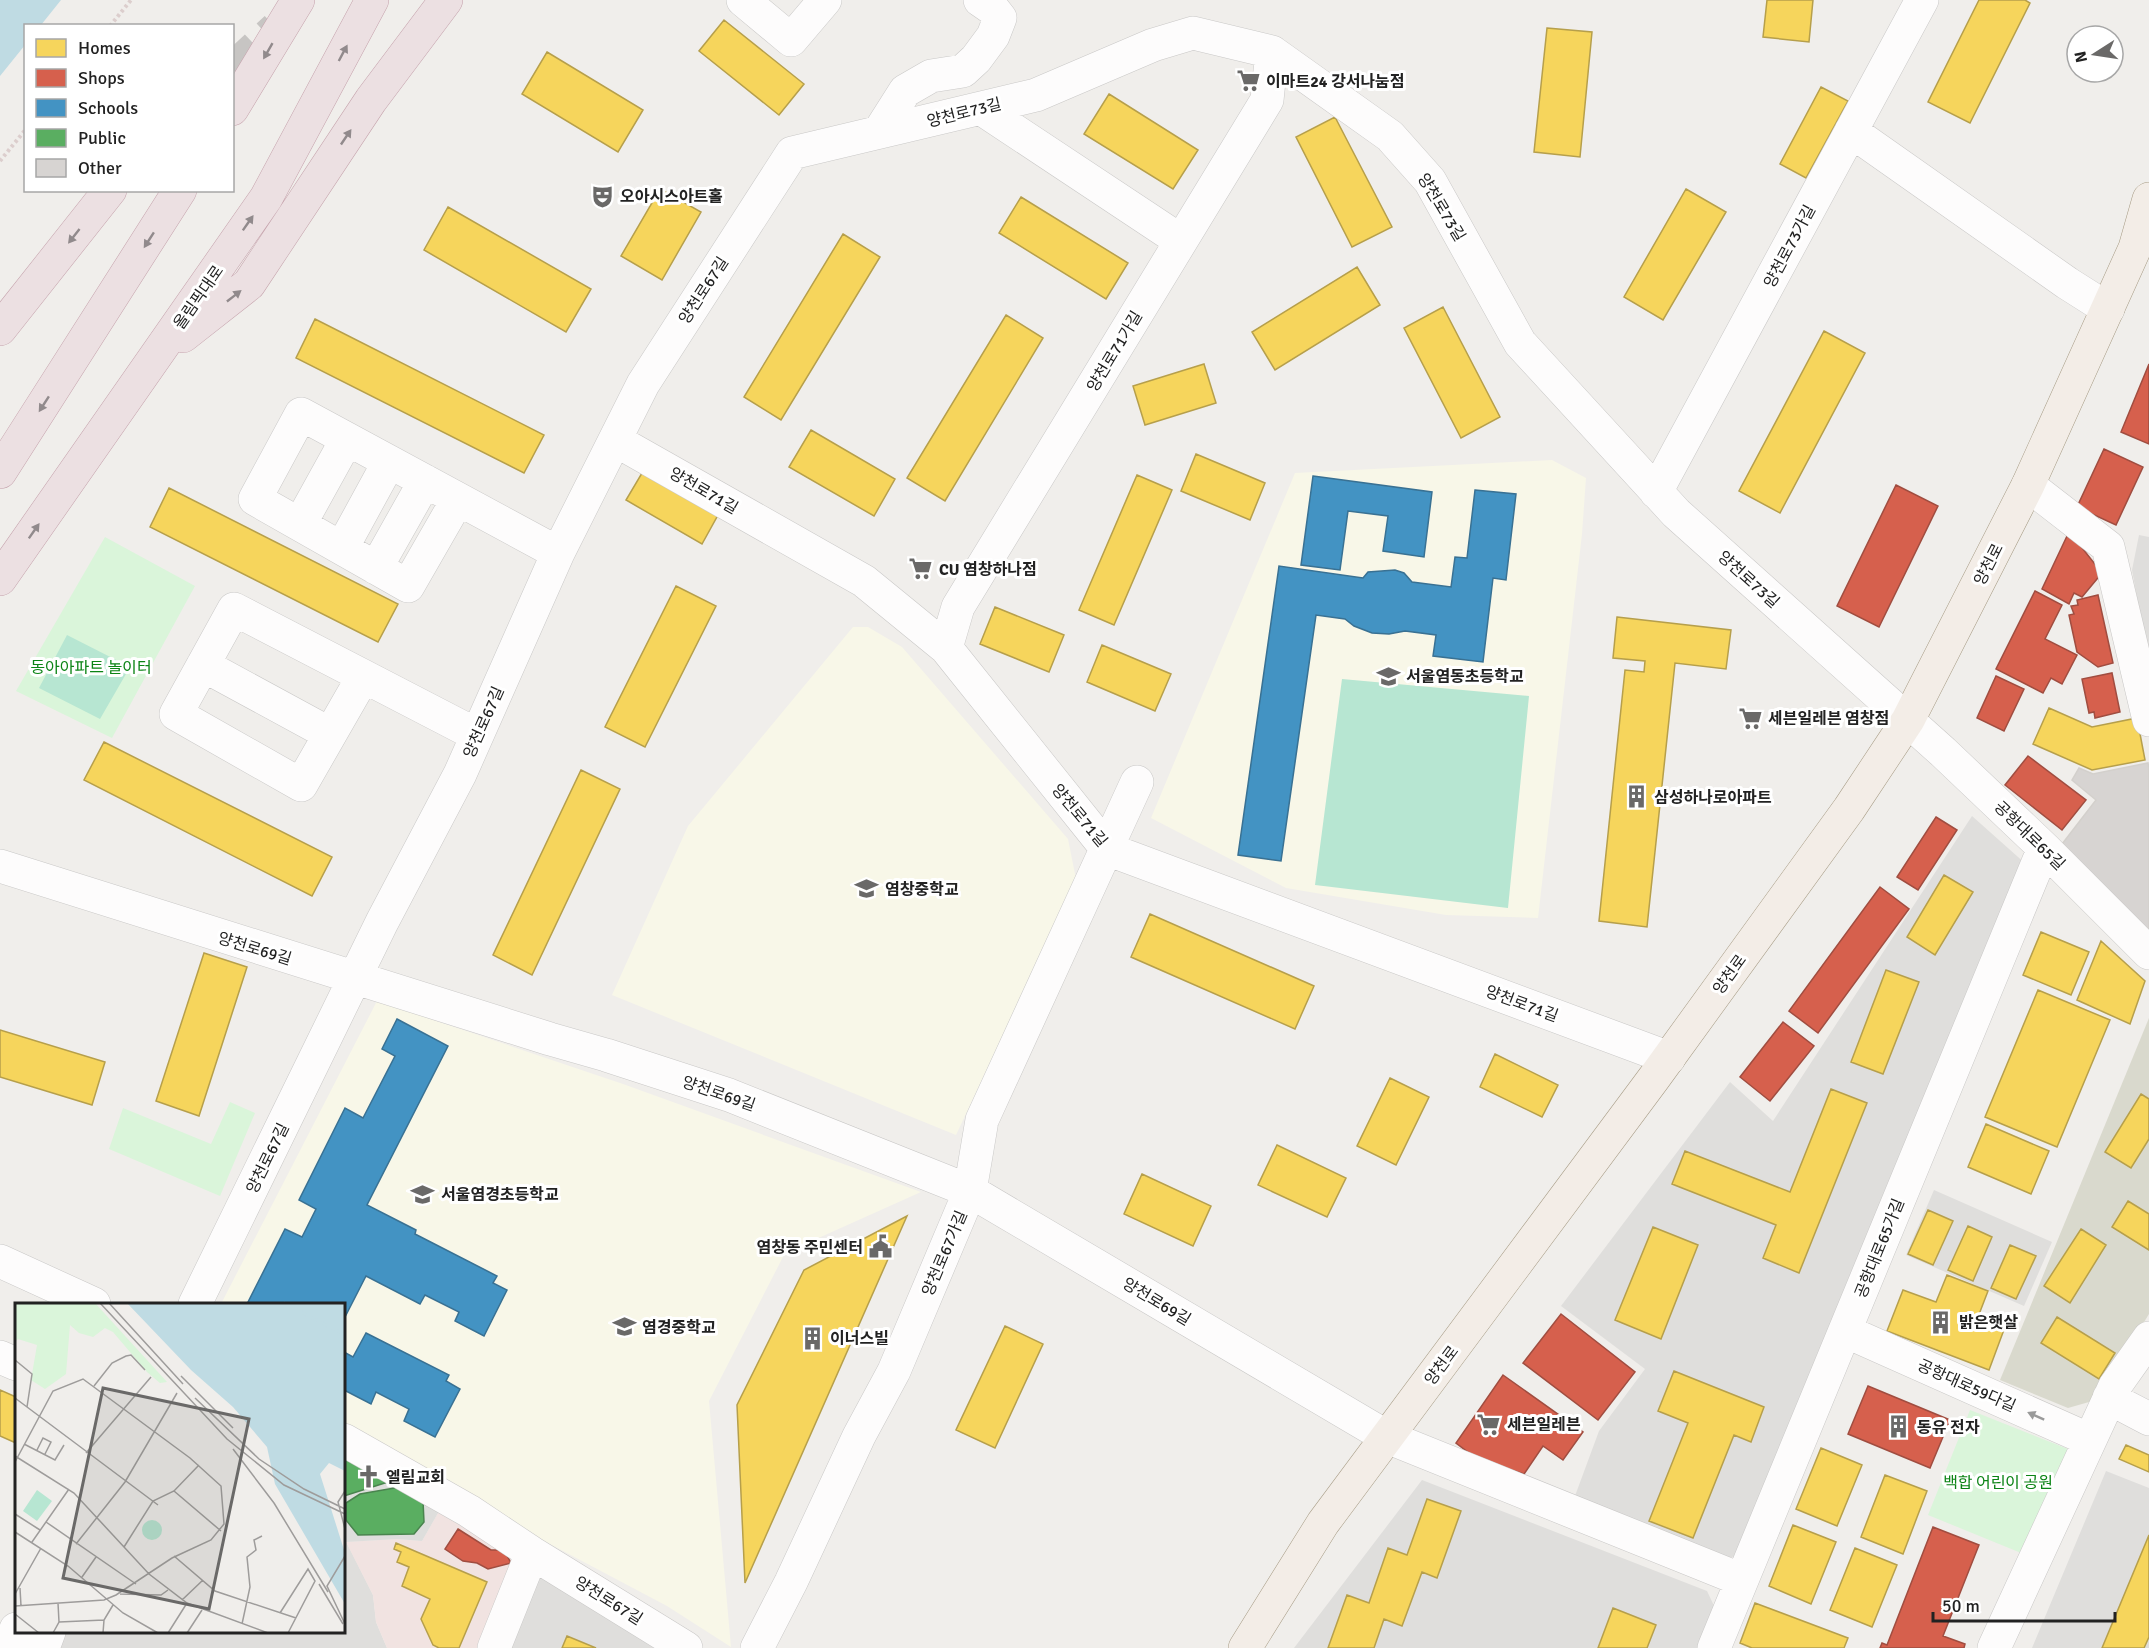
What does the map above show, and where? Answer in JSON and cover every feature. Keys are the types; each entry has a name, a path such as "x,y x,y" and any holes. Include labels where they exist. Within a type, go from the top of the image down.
{"highway":[{"path":"234,106 298,0"},
{"name":"올림픽대로","path":"0,579 266,198 372,0"},
{"path":"155,358 249,284 371,100 446,0"},
{"path":"0,329 108,192"},
{"path":"0,472 179,192"}],"main road":[{"name":"양천로","path":"1245,1648 1323,1523 1669,1058 1849,809 1908,720 2028,485 2108,309 2142,251 2149,199"}],"street":[{"path":"743,0 791,40 825,0"},
{"name":"양천로73가길","path":"1656,492 1922,0"},
{"path":"879,132 905,91 931,76 963,71 976,59 993,36 1000,18 983,1"},
{"name":"양천로73길","path":"792,153 1036,95 1153,45 1193,33 1272,52 1390,136 1430,181 1520,343 1676,513 1908,720"},
{"name":"양천로71가길","path":"946,648 958,607 1267,100 1272,52"},
{"path":"982,109 1181,241"},
{"path":"1851,131 2067,283 2108,309"},
{"name":"양천로67길","path":"196,1303 354,979 460,774 558,554 643,384 792,153"},
{"path":"458,499 408,586 255,499 301,414 425,481 458,499 558,554"},
{"path":"300,524 347,439"},
{"name":"양천로71길","path":"615,440 864,581 946,648 1107,849 1669,1058"},
{"path":"342,548 389,462"},
{"path":"376,568 425,481"},
{"path":"2028,485 2108,547 2143,677 2149,720"},
{"path":"363,677 301,785 176,714 234,609 477,735"},
{"path":"203,665 330,734"},
{"name":"공항대로65길","path":"1908,720 2044,848 2149,953"},
{"name":"양천로67가길","path":"757,1648 791,1582 859,1436 894,1371 970,1191 982,1120 1137,782"},
{"name":"공항대로65가길","path":"1714,1648 2044,848"},
{"name":"양천로69길","path":"0,866 729,1095 970,1191 1388,1437"},
{"path":"0,1261 90,1303"},
{"name":"공항대로59다길","path":"1845,1331 2090,1440"},
{"path":"1994,1648 2109,1398 2149,1338"},
{"path":"0,1357 15,1364"},
{"path":"2109,1398 2149,1419"},
{"path":"1388,1437 1742,1580"},
{"name":"양천로67길","path":"345,1441 469,1511 686,1648"},
{"path":"494,1648 532,1552"},
{"path":"9,1648 15,1632"},
{"path":"43,1648 49,1633"}],"path":[{"path":"112,24 131,0"},
{"path":"0,161 24,131"}],"shaded area":[{"name":"서울염동초등학교","path":"1552,460 1586,478 1582,534 1538,918 1446,915 1286,888 1151,818 1295,473"},
{"path":"2139,535 2149,537 2149,663 2132,570"},
{"path":"853,627 868,627 902,647 1068,839 1076,879 956,1135 612,995 688,826"},
{"path":"1972,816 2027,865 1737,1556 1721,1559 1572,1504 1599,1431 1645,1369 1561,1306 1730,1082 1773,1121"},
{"path":"377,1001 623,1084 921,1192 785,1253 709,1401 731,1647 667,1606 427,1479 345,1430 345,1303 222,1303"},
{"path":"2149,1018 2149,1314 2096,1400 2068,1408 2000,1380"},
{"path":"1934,1190 2052,1242 2024,1306 1906,1255"},
{"name":"엘림교회","path":"345,1449 442,1506 422,1541 397,1539 346,1542"},
{"path":"2106,1471 2149,1488 2149,1648 2032,1648"},
{"path":"1422,1480 1707,1591 1716,1610 1699,1648 1294,1648"},
{"path":"442,1506 505,1542 520,1569 486,1648 387,1648 376,1622 373,1595 346,1542 397,1539 422,1541"},
{"path":"345,1539 373,1595 376,1622 387,1648 54,1648 60,1633 345,1633"},
{"path":"537,1568 666,1648 505,1648"}],"green space":[{"name":"동아아파트 놀이터","path":"105,537 195,586 112,738 16,691"},
{"path":"67,635 130,667 100,719 39,688"},
{"path":"1342,679 1529,696 1508,908 1315,885"},
{"path":"230,1102 255,1113 220,1196 109,1149 123,1108 211,1144"},
{"name":"백합 어린이 공원","path":"1970,1410 2068,1449 2026,1555 1928,1515"}],"water":[{"path":"0,0 61,0 42,24 24,24 24,46 0,76"}],"building: Homes":[{"path":"1767,0 1813,0 1809,42 1763,37"},
{"path":"1979,0 2025,0 2030,3 1970,123 1928,102"},
{"path":"724,20 804,84 779,115 699,51"},
{"path":"1547,28 1592,32 1580,157 1534,152"},
{"path":"547,52 643,110 618,152 522,94"},
{"path":"1821,87 1848,101 1806,178 1780,164"},
{"path":"1109,94 1198,150 1173,189 1084,134"},
{"path":"1335,117 1392,227 1352,247 1296,137"},
{"path":"660,189 701,212 662,280 621,256"},
{"path":"1686,189 1726,212 1663,320 1624,297"},
{"path":"1021,197 1128,263 1106,299 999,233"},
{"path":"448,207 591,289 566,332 424,250"},
{"path":"843,234 880,257 781,420 744,397"},
{"path":"1357,267 1380,305 1275,370 1252,332"},
{"path":"1443,307 1500,417 1461,438 1404,328"},
{"path":"1006,315 1043,338 945,501 907,478"},
{"path":"315,319 544,435 524,473 296,358"},
{"path":"1824,331 1865,353 1780,513 1739,491"},
{"path":"1204,364 1216,403 1145,425 1133,386"},
{"path":"811,430 895,479 874,516 789,467"},
{"path":"1196,454 1265,483 1250,520 1181,491"},
{"path":"642,473 718,515 702,544 626,500"},
{"path":"1137,475 1172,490 1114,625 1079,610"},
{"path":"169,488 398,604 378,642 150,527"},
{"path":"676,586 716,606 645,747 605,727"},
{"path":"995,607 1064,635 1049,672 980,644"},
{"name":"삼성하나로아파트","path":"1617,617 1731,630 1726,669 1675,663 1647,927 1599,921 1625,670 1644,672 1645,661 1613,658"},
{"path":"1102,645 1171,674 1155,711 1087,682"},
{"path":"2049,708 2092,727 2137,718 2145,760 2092,770 2033,744"},
{"path":"104,742 332,857 312,896 84,780"},
{"path":"581,770 620,789 532,975 493,955"},
{"path":"1944,875 1973,892 1935,955 1907,937"},
{"path":"1150,914 1314,986 1295,1029 1131,957"},
{"path":"2041,932 2089,952 2071,995 2023,975"},
{"path":"2101,941 2145,981 2130,1024 2077,1000"},
{"path":"204,953 247,967 199,1116 156,1101"},
{"path":"1886,970 1919,982 1883,1074 1851,1062"},
{"path":"2038,990 2110,1020 2057,1147 1985,1117"},
{"path":"0,1030 105,1062 92,1105 0,1077"},
{"path":"1495,1054 1558,1085 1542,1117 1480,1087"},
{"path":"1390,1078 1429,1097 1396,1165 1357,1146"},
{"path":"1831,1089 1867,1103 1799,1273 1763,1258 1776,1225 1672,1184 1685,1151 1790,1192"},
{"path":"2141,1094 2149,1099 2149,1139 2131,1168 2105,1152"},
{"path":"1986,1124 2049,1151 2031,1194 1968,1167"},
{"path":"1277,1145 1346,1178 1327,1217 1258,1185"},
{"path":"1142,1174 1211,1206 1193,1246 1124,1214"},
{"path":"2128,1201 2149,1214 2149,1250 2112,1227"},
{"path":"1928,1210 1953,1221 1933,1265 1908,1254"},
{"name":"이너스빌","path":"907,1216 745,1583 737,1405 804,1270"},
{"path":"1968,1226 1992,1237 1973,1281 1948,1270"},
{"path":"1653,1227 1698,1245 1661,1339 1615,1320"},
{"path":"2081,1229 2106,1245 2070,1303 2044,1286"},
{"path":"2010,1245 2036,1256 2016,1299 1991,1288"},
{"name":"밝은햇살","path":"1947,1275 1988,1291 1978,1317 2005,1327 1989,1370 1887,1331 1903,1290 1936,1302"},
{"path":"2057,1317 2115,1353 2099,1379 2041,1343"},
{"path":"1005,1326 1043,1344 995,1448 956,1430"},
{"path":"1674,1371 1764,1407 1751,1442 1734,1435 1693,1538 1649,1521 1688,1423 1658,1411"},
{"path":"0,1390 15,1397 15,1443 0,1436"},
{"path":"2126,1445 2149,1455 2149,1472 2119,1459"},
{"path":"1821,1448 1862,1465 1837,1526 1796,1509"},
{"path":"1885,1475 1927,1491 1903,1554 1861,1537"},
{"path":"1427,1499 1461,1511 1437,1578 1422,1572 1402,1626 1384,1619 1374,1648 1328,1648 1347,1595 1369,1603 1388,1548 1407,1555"},
{"path":"1793,1525 1836,1542 1811,1604 1769,1586"},
{"path":"2149,1535 2149,1637 2144,1648 2102,1648"},
{"path":"396,1543 487,1582 459,1648 439,1648 433,1645 421,1619 430,1599 402,1586 409,1567 397,1562 401,1552 394,1549"},
{"path":"1855,1548 1897,1565 1872,1627 1830,1610"},
{"path":"1755,1603 1848,1638 1844,1648 1752,1648 1740,1643"},
{"path":"1613,1608 1656,1625 1647,1648 1598,1648"},
{"path":"567,1636 596,1648 562,1648"}],"building: Shops":[{"path":"2149,364 2149,444 2121,432"},
{"path":"2104,449 2143,467 2116,525 2077,507"},
{"path":"1896,485 1938,506 1879,627 1837,606"},
{"path":"2067,536 2079,544 2102,573 2082,597 2074,593 2069,604 2042,589"},
{"path":"2035,591 2062,605 2045,639 2077,655 2062,684 2051,678 2043,693 1996,669"},
{"path":"2098,595 2113,663 2098,667 2077,652 2069,615 2074,614 2071,606 2078,605 2077,600"},
{"path":"2112,673 2120,712 2095,718 2094,712 2089,713 2082,679"},
{"path":"1996,676 2024,689 2004,731 1977,718"},
{"path":"2028,756 2086,800 2062,830 2005,785"},
{"path":"1936,817 1957,830 1918,890 1897,877"},
{"path":"1880,887 1909,909 1818,1033 1789,1011"},
{"path":"1783,1022 1814,1046 1770,1101 1740,1077"},
{"path":"1561,1314 1635,1372 1598,1420 1523,1363"},
{"path":"1503,1375 1583,1432 1563,1460 1543,1446 1524,1474 1477,1459 1456,1443"},
{"name":"동유 전자","path":"1868,1386 1950,1420 1930,1468 1848,1434"},
{"path":"1933,1527 1979,1545 1943,1636 1965,1644 1964,1648 1880,1648 1882,1643 1887,1645"},
{"path":"458,1529 491,1550 504,1550 511,1563 488,1569 477,1563 463,1561 445,1549"}],"building: Schools":[{"path":"1313,476 1432,492 1424,557 1383,551 1388,516 1348,511 1340,570 1301,565"},
{"path":"1475,490 1516,494 1506,580 1493,578 1483,662 1433,656 1436,635 1405,631 1389,634 1372,633 1354,626 1345,619 1316,615 1281,861 1238,855 1279,566 1363,578 1368,572 1395,570 1404,573 1412,582 1451,587 1455,557 1467,558"},
{"path":"397,1019 448,1046 367,1205 416,1230 415,1234 497,1276 493,1283 507,1290 484,1336 455,1321 459,1312 425,1295 420,1304 366,1276 345,1317 345,1303 248,1303 285,1229 302,1237 316,1209 299,1200 345,1108 363,1118 395,1056 382,1049"},
{"path":"366,1333 449,1375 446,1381 460,1389 435,1437 404,1421 409,1409 376,1392 371,1404 345,1391 345,1353 353,1357"}],"building: Public":[{"path":"345,1455 388,1482 345,1496"},
{"path":"400,1487 423,1501 424,1522 414,1534 358,1535 346,1520 346,1503 360,1494"}],"building: Other":[{"path":"2148,763 2149,941 2059,848 2096,800 2072,780 2079,768 2093,774"}],"tunnel":[{"path":"234,67 276,28"}],"place":[{"name":"이마트24 강서나눔점","path":"1248,81"},
{"name":"오아시스아트홀","path":"602,196"},
{"name":"CU 염창하나점","path":"921,569"},
{"name":"서울염동초등학교","path":"1388,676"},
{"name":"세븐일레븐 염창점","path":"1750,718"},
{"name":"삼성하나로아파트","path":"1636,797"},
{"name":"염창중학교","path":"867,889"},
{"name":"서울염경초등학교","path":"423,1194"},
{"name":"염창동 주민센터","path":"881,1247"},
{"name":"밝은햇살","path":"1941,1322"},
{"name":"염경중학교","path":"624,1327"},
{"name":"이너스빌","path":"812,1338"},
{"name":"세븐일레븐","path":"1489,1424"},
{"name":"동유 전자","path":"1899,1427"},
{"name":"엘림교회","path":"368,1477"}]}
